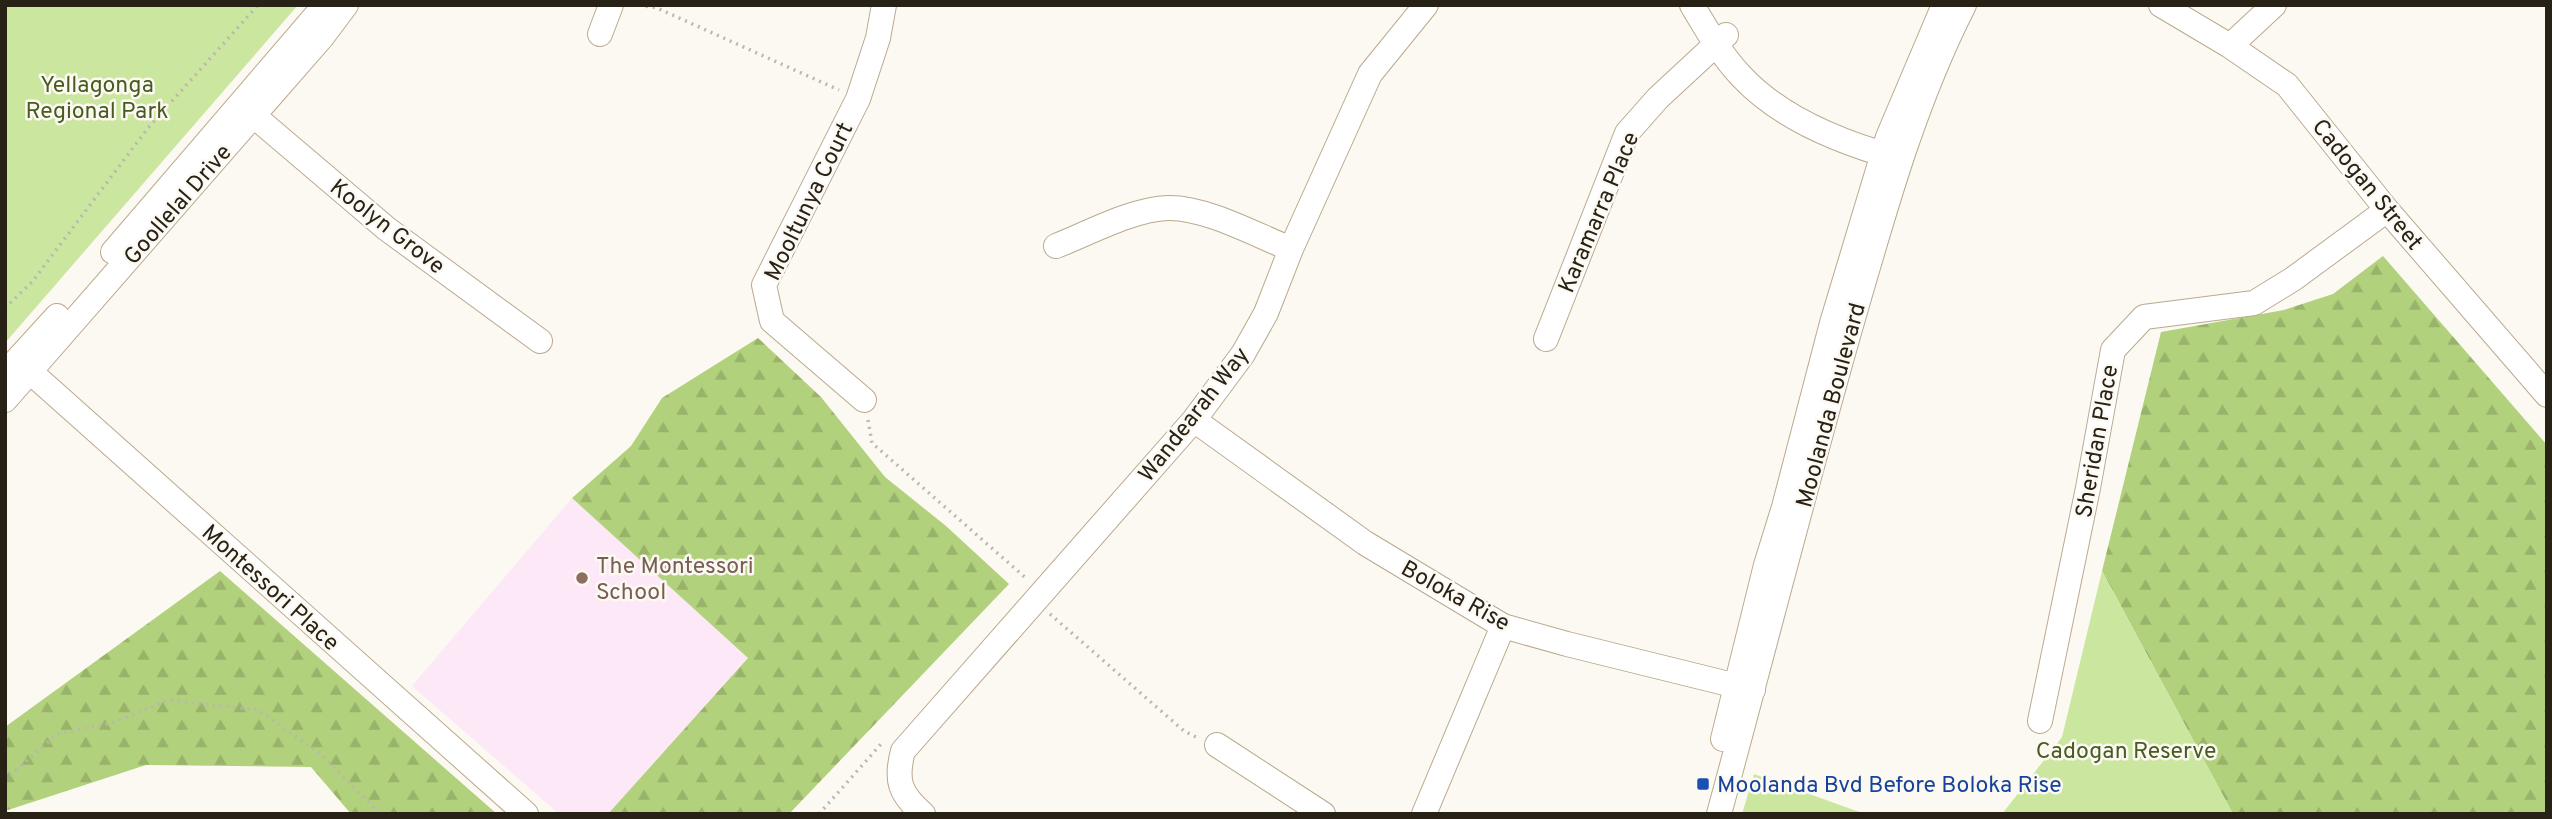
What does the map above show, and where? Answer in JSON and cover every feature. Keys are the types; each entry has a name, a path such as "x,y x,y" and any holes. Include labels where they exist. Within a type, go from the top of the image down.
{"street":[{"name":"Goollelal Drive","path":"247,110 325,5"},
{"name":"Goollelal Drive","path":"5,400 17,368 247,110 322,37 346,5"},
{"path":"600,34 611,5"},
{"name":"Mooltunya Court","path":"864,400 772,321 764,285 858,99 878,38 884,5"},
{"name":"Wandearah Way","path":"923,814 906,799 901,785 899,766 903,751 1194,420 1243,354 1266,313 1290,249 1370,74 1426,5"},
{"path":"1692,5 1721,40"},
{"path":"1709,5 1721,40 1740,75 1772,103 1818,128 1894,149"},
{"name":"Moolanda Boulevard","path":"1719,814 1745,688 1818,372 1944,5"},
{"name":"Moolanda Boulevard","path":"1894,149 1964,5"},
{"name":"Cadogan Street","path":"2161,5 2230,46 2287,85 2388,210 2547,395"},
{"path":"2230,46 2274,5"},
{"name":"Karamarra Place","path":"1546,339 1627,133 1658,98 1721,40"},
{"name":"Koolyn Grove","path":"247,110 387,229 540,341"},
{"path":"1056,246 1132,216 1168,208 1194,212 1218,220 1290,249"},
{"name":"Sheridan Place","path":"2040,721 2088,488 2113,350 2144,317 2254,303 2293,279 2388,210"},
{"name":"Montessori Place","path":"17,368 526,814"},
{"name":"Boloka Rise","path":"1194,420 1365,543 1503,626 1567,645 1745,688"},
{"path":"1424,814 1503,626"},
{"name":"Moolanda Boulevard","path":"1703,814 1745,688"},
{"path":"1217,746 1323,814"}],"path":[{"path":"5,307 32,282 148,128 258,5"},
{"path":"639,5 657,8 858,99"},
{"path":"864,400 872,443 1184,732 1217,746"},
{"path":"5,780 57,734 112,723 168,700 258,710 321,754 380,814"},
{"path":"819,814 888,736"}],"shaded area":[{"name":"The Montessori School","path":"572,498 748,658 608,814 559,814 412,686"}],"green space":[{"name":"Yellagonga Regional Park","path":"5,5 298,5 5,343"},
{"path":"2383,256 2547,445 2547,814 2233,814 2102,571 2161,332 2284,310 2333,294"},
{"path":"758,338 821,397 885,477 946,526 1009,584 789,814 608,814 748,658 572,498 631,446 662,398"},
{"path":"220,571 497,814 351,814 311,767 146,765 5,811 5,727"},
{"name":"Cadogan Reserve","path":"2102,571 2233,814 2002,814 2062,737"},
{"path":"1754,774 1865,814 1742,814"}],"place":[{"name":"The Montessori School","path":"582,578"},
{"name":"Moolanda Bvd Before Boloka Rise","path":"1703,784"}]}
